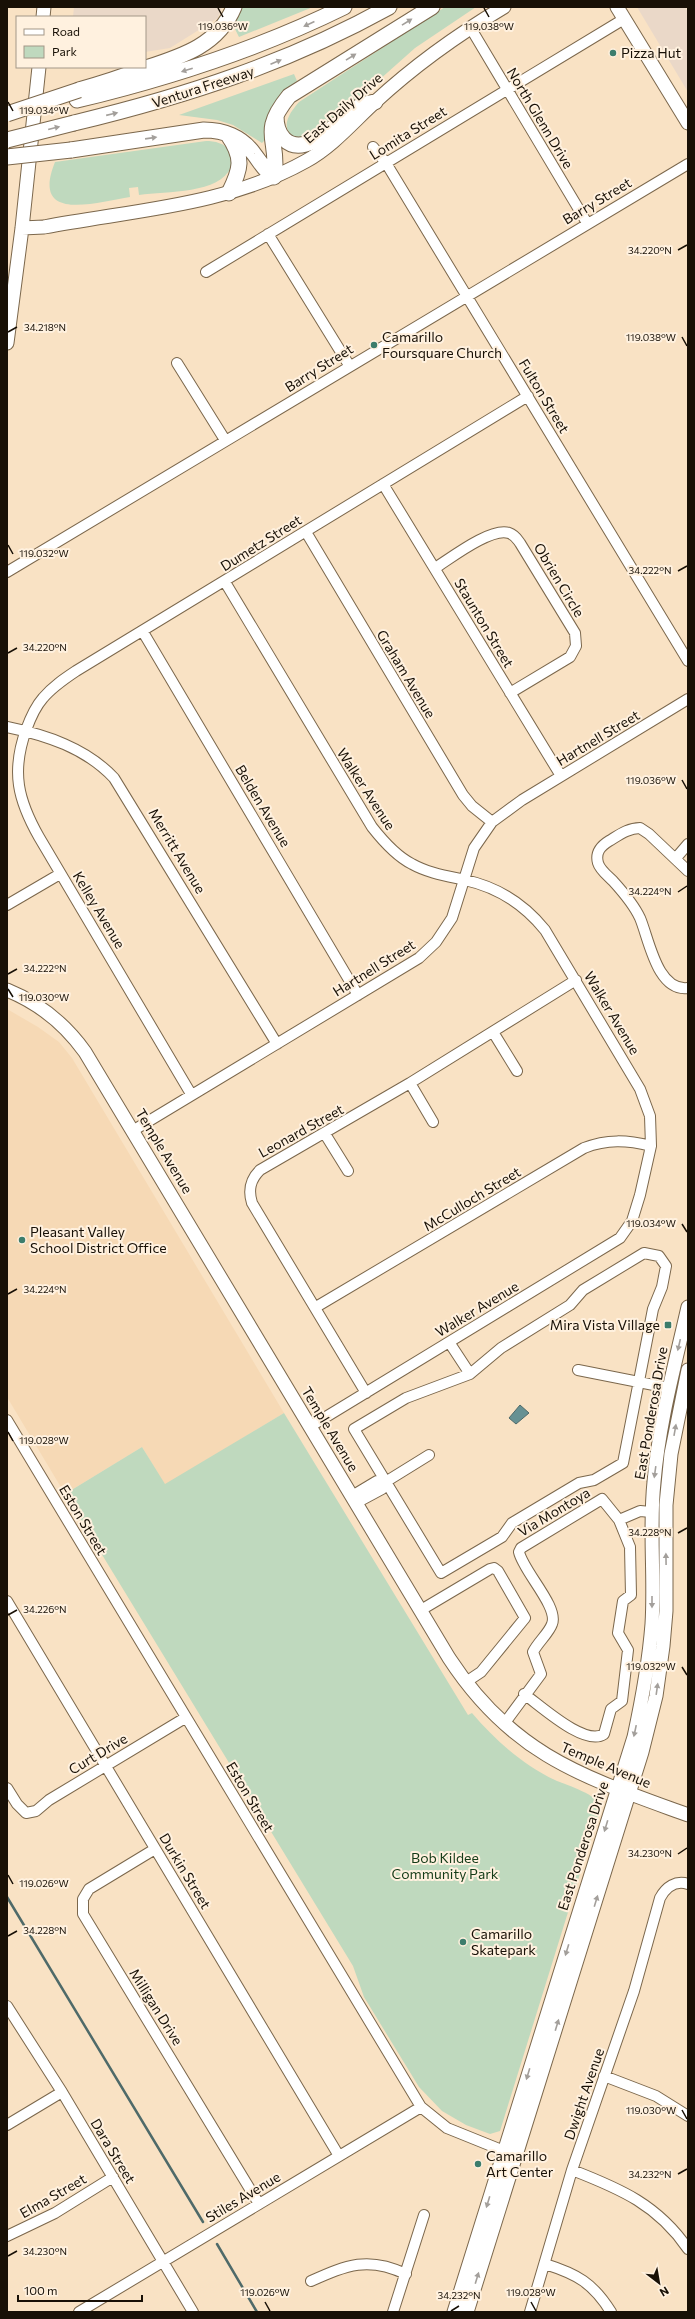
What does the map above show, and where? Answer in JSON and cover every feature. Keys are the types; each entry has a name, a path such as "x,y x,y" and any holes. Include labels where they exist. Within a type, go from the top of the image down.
{"highway":[{"path":"7,114 78,95 172,60 197,49 212,38 227,23 234,7"},
{"name":"Ventura Freeway","path":"7,118 78,95 205,65 264,43 344,7"},
{"name":"Ventura Freeway","path":"7,140 149,105 258,70 332,37 389,7"},
{"path":"7,157 71,150 204,130 217,130 228,134 246,146 262,168 274,177 276,162 271,136 272,124 277,112 289,96 306,84 432,7"},
{"path":"277,112 276,125 281,135 289,143 301,146 318,138 361,106 375,102"},
{"path":"228,134 236,146 240,158 236,179 229,194"}],"main road":[{"name":"East Daily Drive","path":"22,228 44,227 229,194 274,177 323,150 375,102 437,50 504,7"},
{"path":"617,7 688,123"},
{"path":"7,343 22,228 40,68"},
{"name":"Temple Avenue","path":"7,990 41,1008 73,1037 91,1060 354,1499 466,1682 504,1724 534,1748 562,1766 623,1792 688,1815"},
{"name":"East Ponderosa Drive","path":"623,1792 645,1684 652,1623 651,1512 661,1430 688,1307"},
{"name":"East Ponderosa Drive","path":"454,2312 510,2153 623,1792 656,1696 666,1611 666,1505 671,1454 688,1370"},
{"name":"East Ponderosa Drive","path":"467,2312 510,2153"}],"street":[{"name":"Lomita Street","path":"206,272 624,19"},
{"name":"North Glenn Drive","path":"470,28 508,89 587,223"},
{"name":"Fulton Street","path":"373,147 386,163 468,294 688,660"},
{"name":"Barry Street","path":"7,572 468,294 688,164"},
{"path":"268,234 349,366"},
{"path":"177,363 225,440"},
{"name":"Dumetz Street","path":"26,731 40,702 52,688 528,396"},
{"name":"Staunton Street","path":"383,484 561,776"},
{"name":"Graham Avenue","path":"306,532 463,795 472,806 492,822"},
{"name":"Obrien Circle","path":"435,568 489,535 503,532 512,534 520,543 575,633 576,646 570,657 510,693"},
{"name":"Walker Avenue","path":"225,582 377,834 399,856 414,865 491,888 525,909 544,930 576,980 640,1089 650,1116 651,1146 632,1221 620,1238 311,1426"},
{"name":"Belden Avenue","path":"143,632 358,995"},
{"name":"Hartnell Street","path":"134,1130 191,1094 419,958 436,942 452,918 474,848 492,822 522,800 688,699"},
{"name":"Merritt Avenue","path":"7,727 26,731 81,752 97,762 114,778 277,1044"},
{"name":"Kelley Avenue","path":"26,731 18,765 20,793 30,822 191,1094"},
{"path":"688,871 676,858 644,830 635,828 626,831 600,847 597,857 601,868 620,889 640,918 659,969 672,985 688,988"},
{"path":"676,858 688,844"},
{"path":"7,905 60,874"},
{"name":"Leonard Street","path":"366,1393 316,1307 252,1203 250,1189 253,1178 260,1170 325,1134 410,1083 576,980"},
{"path":"494,1032 517,1071"},
{"path":"410,1083 433,1122"},
{"path":"325,1134 348,1171"},
{"name":"McCulloch Street","path":"316,1307 584,1148 617,1140 651,1146"},
{"path":"644,1253 652,1253 659,1256 666,1266 662,1287 653,1309 640,1382 623,1463 594,1480 579,1482 512,1523 502,1537 441,1573 354,1429 406,1398 470,1374 501,1348 570,1305 583,1290 644,1253"},
{"path":"449,1342 470,1374"},
{"path":"578,1370 669,1388"},
{"name":"Eston Street","path":"7,1420 421,2107 447,2128 510,2153"},
{"path":"354,1499 377,1481 386,1481 429,1455"},
{"name":"Via Montoya","path":"504,1724 524,1694 541,1674 533,1652 540,1640 548,1632 553,1621 552,1610 520,1558 518,1552 521,1548 602,1499 619,1520 630,1547 631,1595 622,1601 618,1633 628,1650 622,1701 611,1709 604,1734 595,1738 578,1733 524,1694"},
{"path":"619,1520 640,1511 651,1512"},
{"path":"421,1610 490,1569 494,1568 498,1571 525,1618 481,1672 466,1682"},
{"name":"Durkin Street","path":"7,1601 339,2156"},
{"name":"Curt Drive","path":"7,1788 17,1804 26,1813 36,1812 49,1800 186,1718"},
{"name":"Milligan Drive","path":"155,1849 89,1890 83,1900 83,1914 259,2204"},
{"name":"Dwight Avenue","path":"530,2312 572,2170 634,1992 660,1898 668,1888 679,1883 688,1884"},
{"name":"Dara Street","path":"7,2006 62,2092 193,2312"},
{"path":"604,2076 656,2096 688,2116"},
{"path":"7,2125 62,2092"},
{"name":"Stiles Avenue","path":"79,2312 421,2107"},
{"path":"572,2170 606,2183 645,2204 664,2219 688,2249"},
{"name":"Elma Street","path":"7,2236 55,2213 112,2177"},
{"path":"393,2312 424,2215"},
{"path":"311,2281 342,2268 366,2264 390,2267 406,2274"},
{"path":"545,2264 585,2280 595,2289 611,2312"}],"shaded area":[{"path":"74,7 222,7 218,18 170,48 146,52 146,16 73,16"},
{"path":"637,7 685,7 688,12 688,92"},
{"path":"7,1009 38,1027 59,1042 72,1058 284,1413 165,1485 142,1447 65,1494 7,1397"}],"green space":[{"path":"241,7 313,7 239,37 233,25"},
{"path":"445,7 476,7 415,48 314,138 297,138 290,133 287,129 288,120 299,102"},
{"path":"294,74 297,81 283,93 270,112 266,139 262,143 233,125 217,120 179,115"},
{"path":"206,141 216,142 226,146 231,154 232,161 231,167 225,176 204,187 178,192 139,195 138,187 129,188 130,197 71,205 59,202 52,194 50,182 55,162"},
{"name":"Bob Kildee Community Park","path":"284,1413 468,1715 472,1713 490,1733 511,1752 533,1768 557,1781 588,1794 599,1802 601,1806 500,2131 490,2134 466,2125 442,2111 419,2087 364,1997 353,1966 65,1494 142,1447 165,1484"}],"water":[{"path":"520,1405 529,1413 516,1424 509,1418"}],"waterway":[{"path":"7,1897 203,2222"},
{"path":"217,2244 257,2312"}],"place":[{"name":"Pizza Hut","path":"613,53"},
{"name":"Camarillo Foursquare Church","path":"374,345"},
{"name":"Pleasant Valley School District Office","path":"22,1240"},
{"name":"Mira Vista Village","path":"668,1325"},
{"name":"Camarillo Skatepark","path":"463,1942"},
{"name":"Camarillo Art Center","path":"478,2164"}]}
